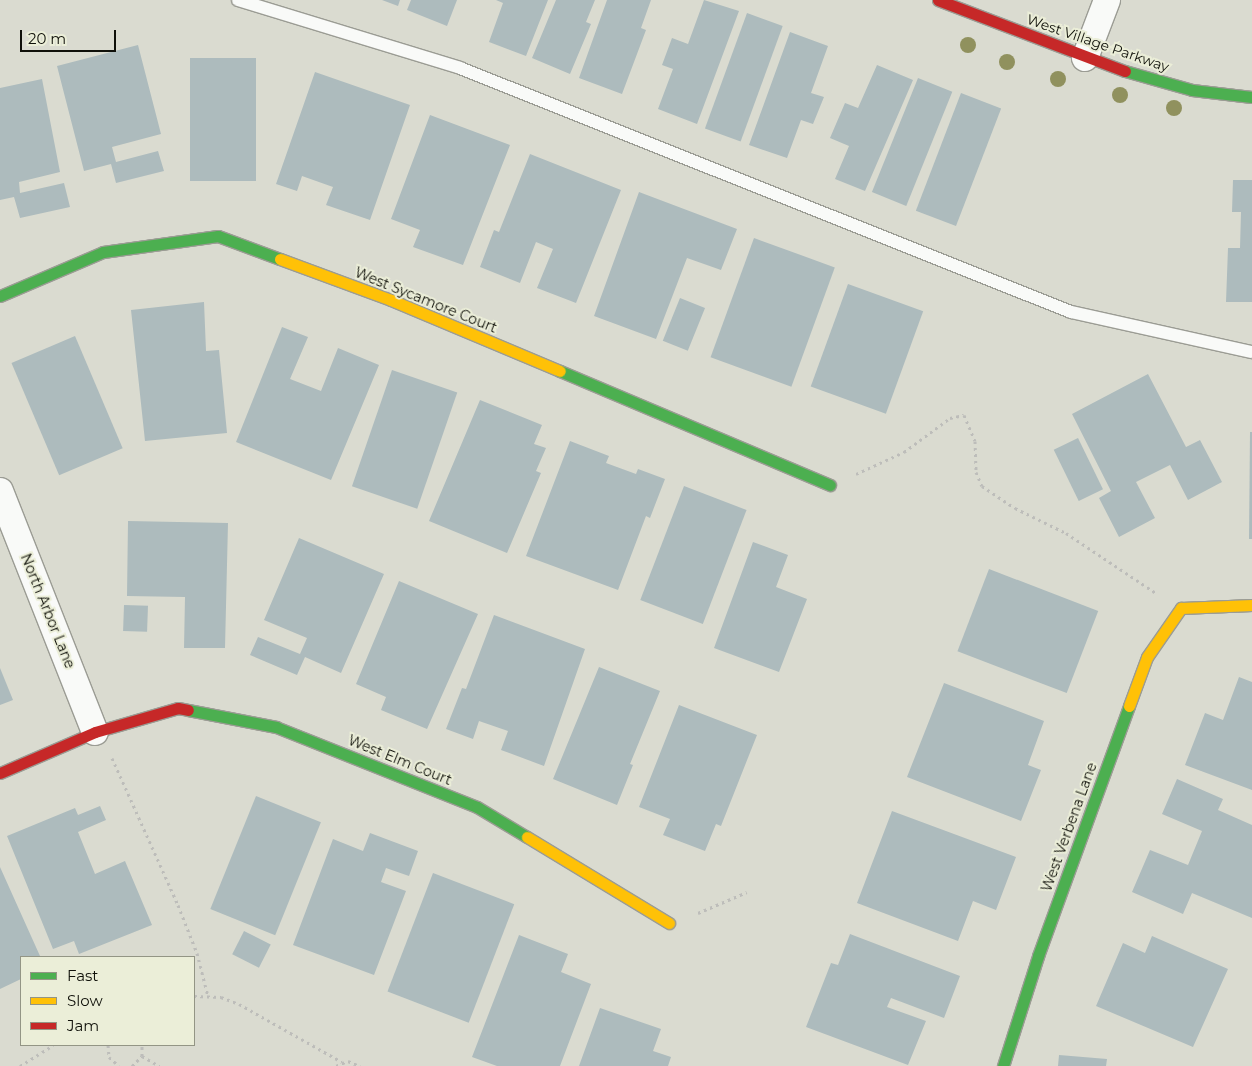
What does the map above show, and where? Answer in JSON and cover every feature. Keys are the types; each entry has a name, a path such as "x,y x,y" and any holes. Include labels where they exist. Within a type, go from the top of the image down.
{"street":[{"name":"West Village Parkway","path":"938,0 1085,58 1192,90 1252,97"},
{"path":"1085,58 1107,0"},
{"name":"West Sycamore Court","path":"0,296 103,252 218,236 391,300 830,485"},
{"name":"North Arbor Lane","path":"0,491 95,732"},
{"path":"1181,608 1252,605"},
{"name":"West Verbena Lane","path":"1003,1066 1038,956 1147,657 1181,608"},
{"name":"West Elm Court","path":"0,773 95,732 178,708 276,727 477,807 669,923"}],"lane":[{"path":"238,0 460,68 1071,312 1252,352"}],"path":[{"path":"830,485 892,459 950,418 964,415 975,442 976,472 982,486 993,496 1066,533 1181,608"},
{"path":"95,732 116,764 158,857 197,952 208,996"},
{"path":"669,923 722,905 747,892"},
{"path":"195,996 221,997 239,1004 342,1062 354,1062 360,1066"},
{"path":"20,1066 51,1046"},
{"path":"108,1046 108,1057 119,1066"},
{"path":"132,1066 142,1056 142,1046"},
{"path":"142,1056 159,1066"},
{"path":"336,1066 342,1062"}],"building":[{"path":"382,0 400,0 398,6"},
{"path":"411,0 457,0 447,26 407,10"},
{"path":"496,0 548,0 526,56 489,42 503,3"},
{"path":"556,0 595,0 586,22 591,24 570,74 532,58"},
{"path":"607,0 651,0 641,28 646,30 622,94 579,78"},
{"path":"704,0 739,11 697,124 658,109 673,69 662,65 672,38 688,44"},
{"path":"747,13 783,26 741,142 705,129"},
{"path":"790,32 828,46 811,93 824,97 813,124 801,120 787,158 749,145"},
{"path":"138,45 161,134 112,147 116,162 158,151 164,171 116,183 111,164 84,171 57,66"},
{"path":"190,58 256,58 256,181 190,181"},
{"path":"877,65 913,80 865,191 835,179 849,146 830,138 845,103 858,108"},
{"path":"315,72 410,105 370,220 326,205 333,187 302,176 297,191 276,184"},
{"path":"918,78 952,92 906,206 872,192"},
{"path":"42,79 60,172 19,182 20,193 64,183 70,207 20,218 14,197 0,200 0,88"},
{"path":"961,93 1001,108 956,226 916,211"},
{"path":"430,115 510,145 463,265 413,247 420,230 391,219"},
{"path":"530,154 621,190 576,303 537,288 553,249 536,242 520,283 480,267 494,230 499,232"},
{"path":"1233,180 1252,180 1252,302 1226,302 1228,248 1240,248 1241,212 1232,212"},
{"path":"639,192 737,229 721,270 687,258 656,339 594,316"},
{"path":"754,238 835,267 791,387 711,357"},
{"path":"848,284 923,311 886,414 811,386"},
{"path":"680,298 705,308 688,351 663,341"},
{"path":"204,302 206,351 219,350 227,433 145,441 131,310"},
{"path":"282,327 308,337 290,379 321,391 338,348 379,365 331,480 236,442"},
{"path":"75,336 123,448 59,475 11,363"},
{"path":"392,370 457,392 417,509 352,486"},
{"path":"1148,374 1186,447 1200,440 1222,482 1188,500 1170,465 1136,482 1155,518 1119,537 1099,498 1111,491 1072,414"},
{"path":"480,400 542,425 534,444 546,448 536,471 541,473 507,553 429,521"},
{"path":"1250,432 1252,432 1252,539 1249,539"},
{"path":"1078,438 1103,489 1079,501 1054,450"},
{"path":"570,441 609,456 606,463 636,474 638,469 665,479 650,518 646,516 618,590 526,556"},
{"path":"684,486 747,510 703,624 640,600"},
{"path":"128,521 228,523 225,648 184,648 185,597 127,596"},
{"path":"299,538 384,574 341,673 305,657 297,675 250,655 258,637 300,654 307,638 264,620"},
{"path":"753,542 788,555 776,587 807,599 779,672 714,648"},
{"path":"989,569 1098,611 1067,693 957,651"},
{"path":"399,581 478,614 427,729 381,710 386,697 356,684"},
{"path":"124,605 148,606 147,632 123,631"},
{"path":"494,615 585,649 544,766 501,750 508,731 479,721 473,739 446,729 462,688 466,689"},
{"path":"599,667 660,691 630,764 633,765 617,805 553,779"},
{"path":"0,668 13,700 0,705"},
{"path":"1239,677 1252,682 1252,790 1185,765 1205,713 1223,720"},
{"path":"944,683 1044,721 1028,765 1041,770 1021,821 907,777"},
{"path":"679,705 757,735 721,826 716,824 705,851 663,835 670,819 639,807"},
{"path":"1177,779 1223,799 1218,810 1252,825 1252,918 1192,893 1183,914 1132,892 1150,850 1188,865 1202,831 1162,814"},
{"path":"256,796 321,822 275,935 210,909"},
{"path":"100,806 106,820 78,832 95,874 125,861 152,925 79,954 74,941 53,949 7,836 75,808 78,815"},
{"path":"892,811 1016,857 996,910 973,901 958,941 857,903"},
{"path":"370,833 418,851 409,876 386,868 381,882 406,891 374,975 293,945 333,839 363,851"},
{"path":"0,867 40,956 20,956 20,979 0,989"},
{"path":"433,873 514,904 469,1023 387,992"},
{"path":"244,931 271,945 259,968 232,954"},
{"path":"850,934 960,976 944,1018 891,998 887,1007 926,1021 908,1065 806,1027 831,963 838,965"},
{"path":"519,935 568,954 561,972 591,984 560,1066 497,1066 472,1057"},
{"path":"1152,936 1228,969 1193,1047 1096,1006 1123,943 1145,953"},
{"path":"600,1008 661,1029 653,1051 671,1057 668,1066 579,1066"},
{"path":"1059,1055 1107,1059 1106,1066 1058,1066"}],"traffic: fast":[{"path":"1125,71 1192,90 1252,97"},
{"path":"0,296 103,252 218,236 280,259"},
{"path":"560,371 830,485"},
{"path":"1003,1066 1038,956 1129,706"},
{"path":"188,710 276,727 477,807 527,837"}],"traffic: slow":[{"path":"280,259 391,300 560,371"},
{"path":"1129,706 1147,657 1181,608 1252,605"},
{"path":"527,837 669,923"}],"traffic: jam":[{"path":"938,0 1125,71"},
{"path":"0,773 95,732 178,708 188,710"}]}
